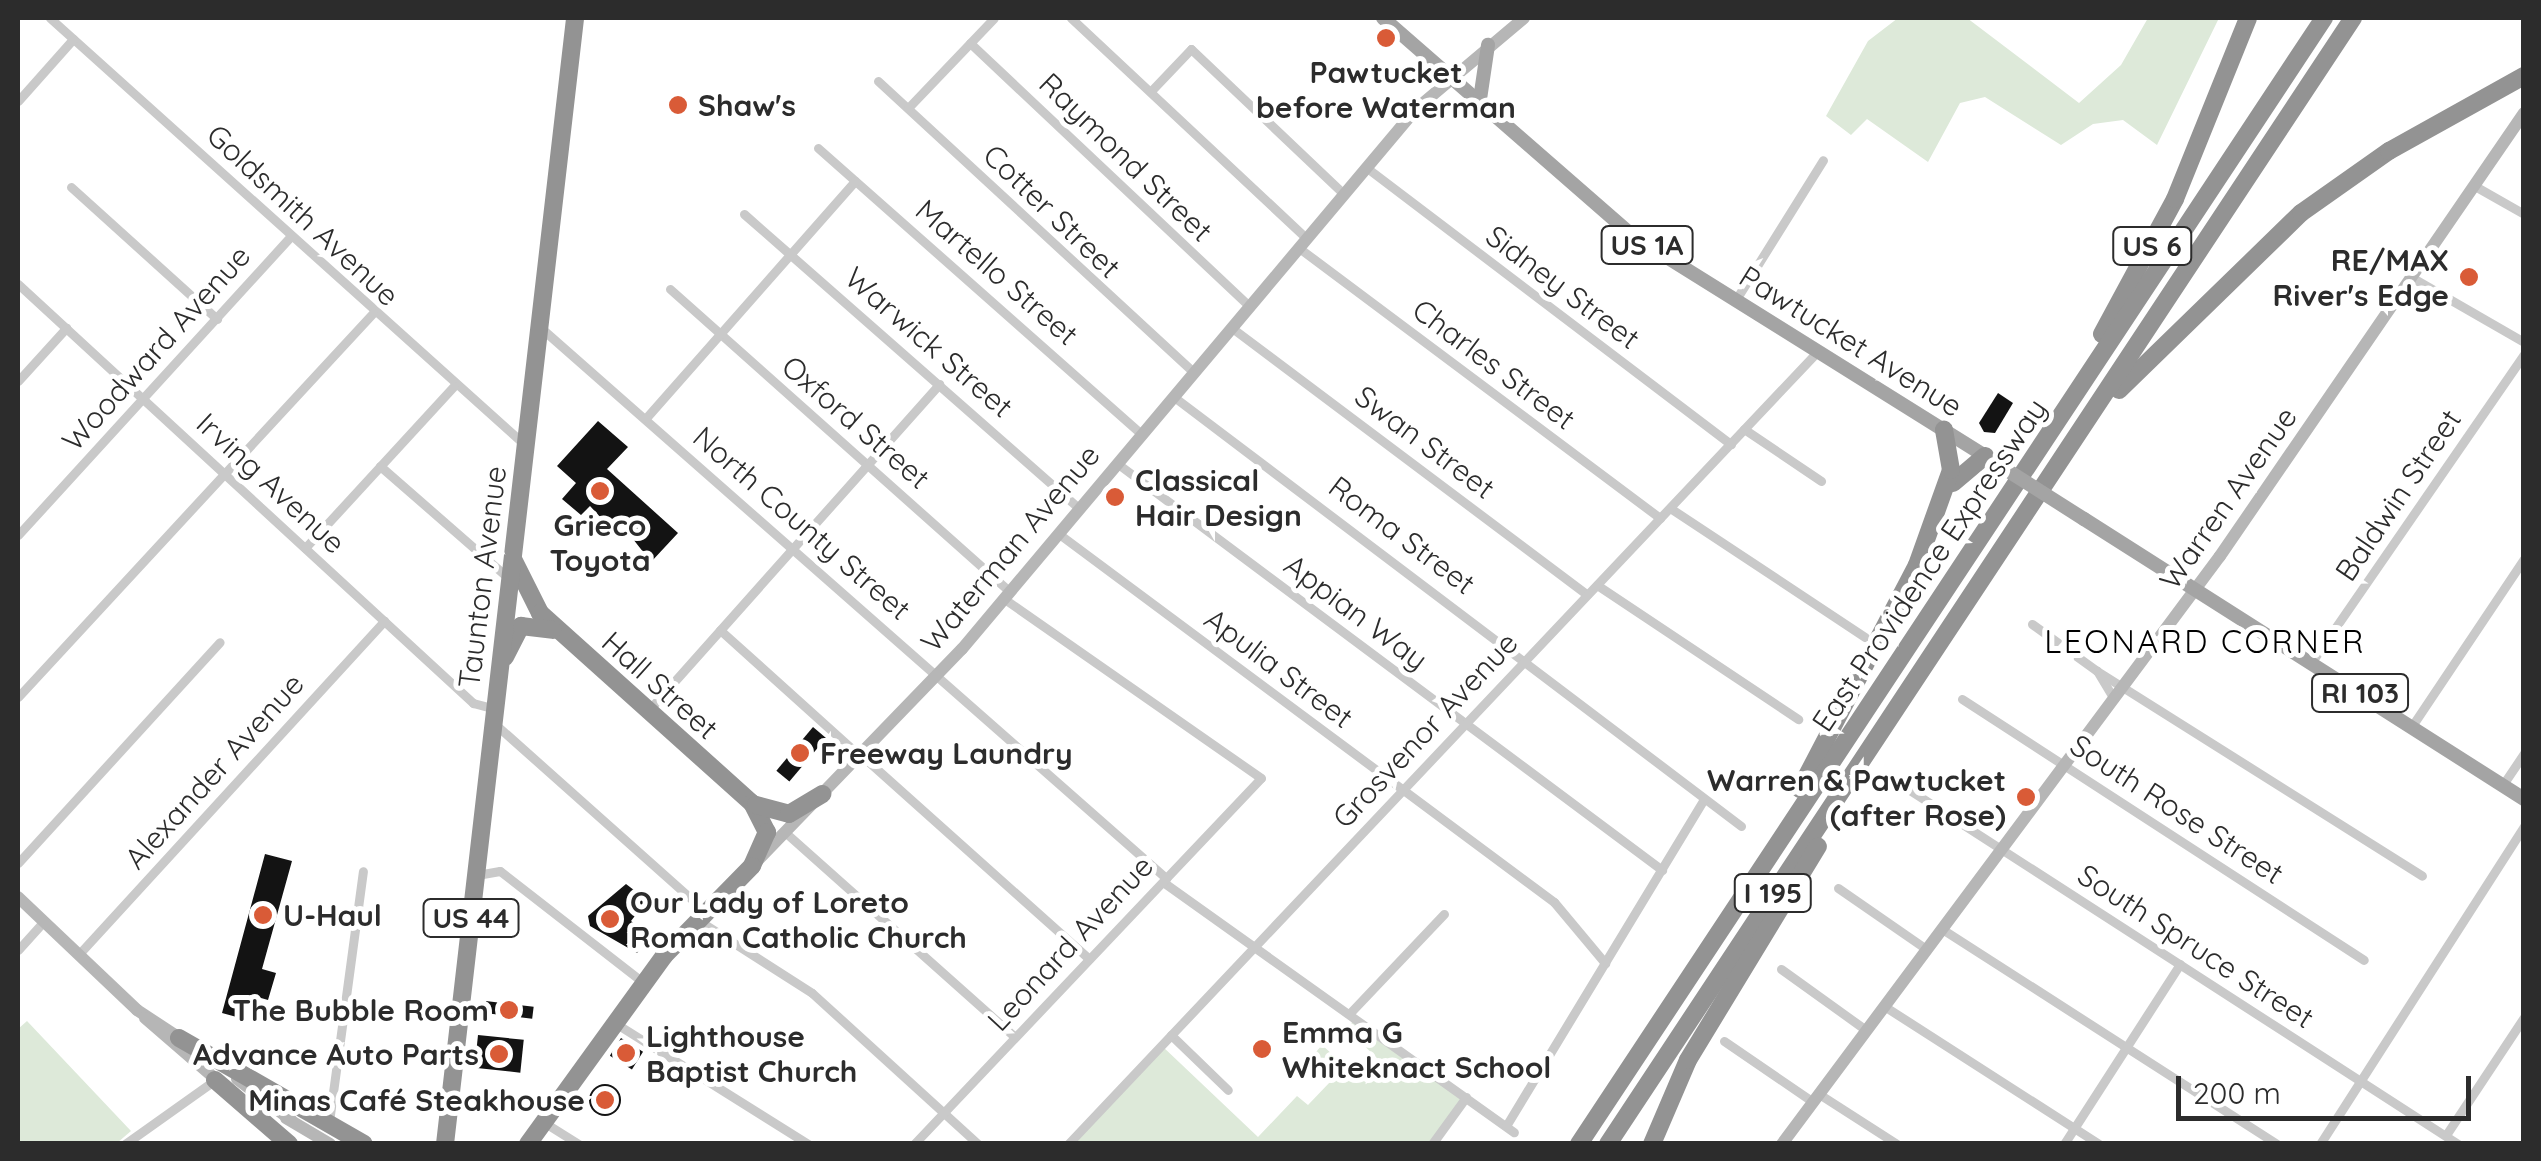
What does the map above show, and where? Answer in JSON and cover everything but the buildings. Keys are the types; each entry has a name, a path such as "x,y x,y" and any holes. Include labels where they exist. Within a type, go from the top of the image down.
{"highway":[{"name":"Taunton Avenue","path":"445,1143 495,708 506,576 514,540 575,18"},
{"name":"US 6","path":"2030,462 2160,231 2248,18"},
{"name":"East Providence Expressway","path":"1578,1144 2324,18"},
{"name":"East Providence Expressway","path":"1608,1144 2328,55 2357,18"},
{"path":"2069,447 2186,316 2286,225 2388,151 2524,76"},
{"path":"1936,515 1952,464 1944,430"},
{"path":"1721,928 1878,653 1936,515 1961,467 1985,456"},
{"name":"Hall Street","path":"514,540 520,588 566,638 750,801"},
{"path":"495,708 517,630 535,624 566,638"},
{"path":"1652,1144 1688,1060 1939,643"},
{"path":"750,801 790,814 822,794"},
{"path":"750,801 766,832 752,866"},
{"name":"Waterman Avenue","path":"525,1144 644,982 752,866"},
{"path":"179,1038 364,1144"},
{"path":"215,1080 289,1144"}],"main road":[{"name":"Pawtucket Avenue","path":"1383,18 1478,106 1633,236 2524,799"},
{"name":"Waterman Avenue","path":"752,866 937,676 1416,109 1448,78 1524,18"},
{"path":"1416,109 1478,106 1488,46"},
{"name":"Warren Avenue","path":"1782,1144 2194,591 2411,277 2470,184 2524,113"},
{"path":"18,897 215,1080 330,1144"},
{"path":"144,1016 291,1120"}],"street":[{"name":"Goldsmith Avenue","path":"50,18 372,313 525,444"},
{"path":"908,108 994,18"},
{"name":"Charles Street","path":"1072,18 1303,243 1660,518"},
{"path":"18,100 73,39"},
{"name":"Raymond Street","path":"970,43 1250,307"},
{"path":"1151,91 1190,49 1344,194"},
{"name":"Cotter Street","path":"878,81 1194,374"},
{"name":"Martello Street","path":"818,148 1142,435"},
{"path":"1735,301 1824,160"},
{"name":"Sidney Street","path":"1367,168 1731,444"},
{"path":"646,418 855,181"},
{"path":"2470,184 2524,214"},
{"path":"71,187 216,319"},
{"name":"Warwick Street","path":"744,214 1080,509"},
{"name":"Woodward Avenue","path":"18,535 290,238"},
{"path":"2411,277 2524,342"},
{"name":"Irving Avenue","path":"18,284 474,703 495,708 702,916 812,992 978,1144"},
{"name":"Oxford Street","path":"670,289 1007,596 1261,778"},
{"path":"18,697 372,313"},
{"name":"North County Street","path":"539,327 1164,880 1510,1129 1605,963"},
{"path":"18,381 66,328"},
{"name":"Swan Street","path":"1232,328 1587,596"},
{"name":"Grosvenor Avenue","path":"1068,1144 1818,351"},
{"name":"Baldwin Street","path":"2311,663 2524,354"},
{"path":"648,711 938,384"},
{"path":"305,548 454,386"},
{"name":"Roma Street","path":"1174,397 1742,826"},
{"path":"1744,430 1821,482"},
{"name":"Appian Way","path":"1118,464 1662,870"},
{"path":"380,466 506,576"},
{"path":"1670,508 1865,636"},
{"name":"Apulia Street","path":"1059,534 1518,876 1605,963"},
{"path":"2412,726 2524,559"},
{"path":"1597,585 1798,719"},
{"name":"Alexander Avenue","path":"79,954 384,621"},
{"path":"2032,624 2096,671 2125,684 2422,876"},
{"path":"720,630 1090,959"},
{"path":"18,863 220,642"},
{"path":"2096,671 2114,698"},
{"name":"South Rose Street","path":"1962,699 2364,960"},
{"path":"2502,786 2524,753"},
{"name":"Leonard Avenue","path":"914,1144 1261,778"},
{"name":"South Spruce Street","path":"1908,789 2458,1144"},
{"path":"1605,963 1704,799"},
{"path":"2320,1144 2524,826"},
{"path":"787,834 1015,1037"},
{"path":"329,1122 363,871"},
{"path":"476,875 500,871 644,982"},
{"path":"1838,888 1926,950"},
{"path":"1350,1014 1444,914"},
{"path":"18,950 44,921"},
{"path":"1942,929 2276,1144"},
{"path":"2064,1144 2180,964"},
{"path":"1781,969 1866,1030"},
{"path":"1884,1006 2099,1144"},
{"path":"2446,1135 2524,1018"},
{"path":"614,1023 808,1144"},
{"path":"1171,1034 1228,1090"},
{"path":"1724,1041 1897,1144"},
{"path":"125,1144 215,1080"},
{"path":"1432,1144 1466,1098"},
{"path":"543,1121 579,1144"}],"green space":[{"path":"1898,18 1967,18 2079,103 2121,65 2148,18 2219,18 2157,145 2123,120 2093,124 2061,145 1985,97 1960,103 1928,162 1867,119 1851,135 1826,116 1868,41"},
{"path":"1355,1018 1467,1098 1434,1143 1070,1144 1161,1045 1258,1137 1297,1096 1308,1105 1330,1082 1309,1060 1322,1045 1362,1081 1381,1062 1347,1029"},
{"path":"27,1021 131,1131 117,1143 18,1143 18,1029"}],"place":[{"name":"Pawtucket before Waterman","path":"1386,38"},
{"name":"Shaw's","path":"678,105"},
{"name":"RE/MAX River's Edge","path":"2469,277"},
{"name":"Grieco Toyota","path":"600,491"},
{"name":"Classical Hair Design","path":"1115,497"},
{"name":"Freeway Laundry","path":"800,753"},
{"name":"Warren & Pawtucket (after Rose)","path":"2026,797"},
{"name":"U-Haul","path":"263,915"},
{"name":"Our Lady of Loreto Roman Catholic Church","path":"610,919"},
{"name":"The Bubble Room","path":"509,1010"},
{"name":"Emma G Whiteknact School","path":"1262,1049"},
{"name":"Lighthouse Baptist Church","path":"626,1053"},
{"name":"Advance Auto Parts","path":"499,1054"},
{"name":"Minas Café Steakhouse","path":"605,1100"}],"district":[{"name":"LEONARD CORNER","path":"2205,641"}]}
